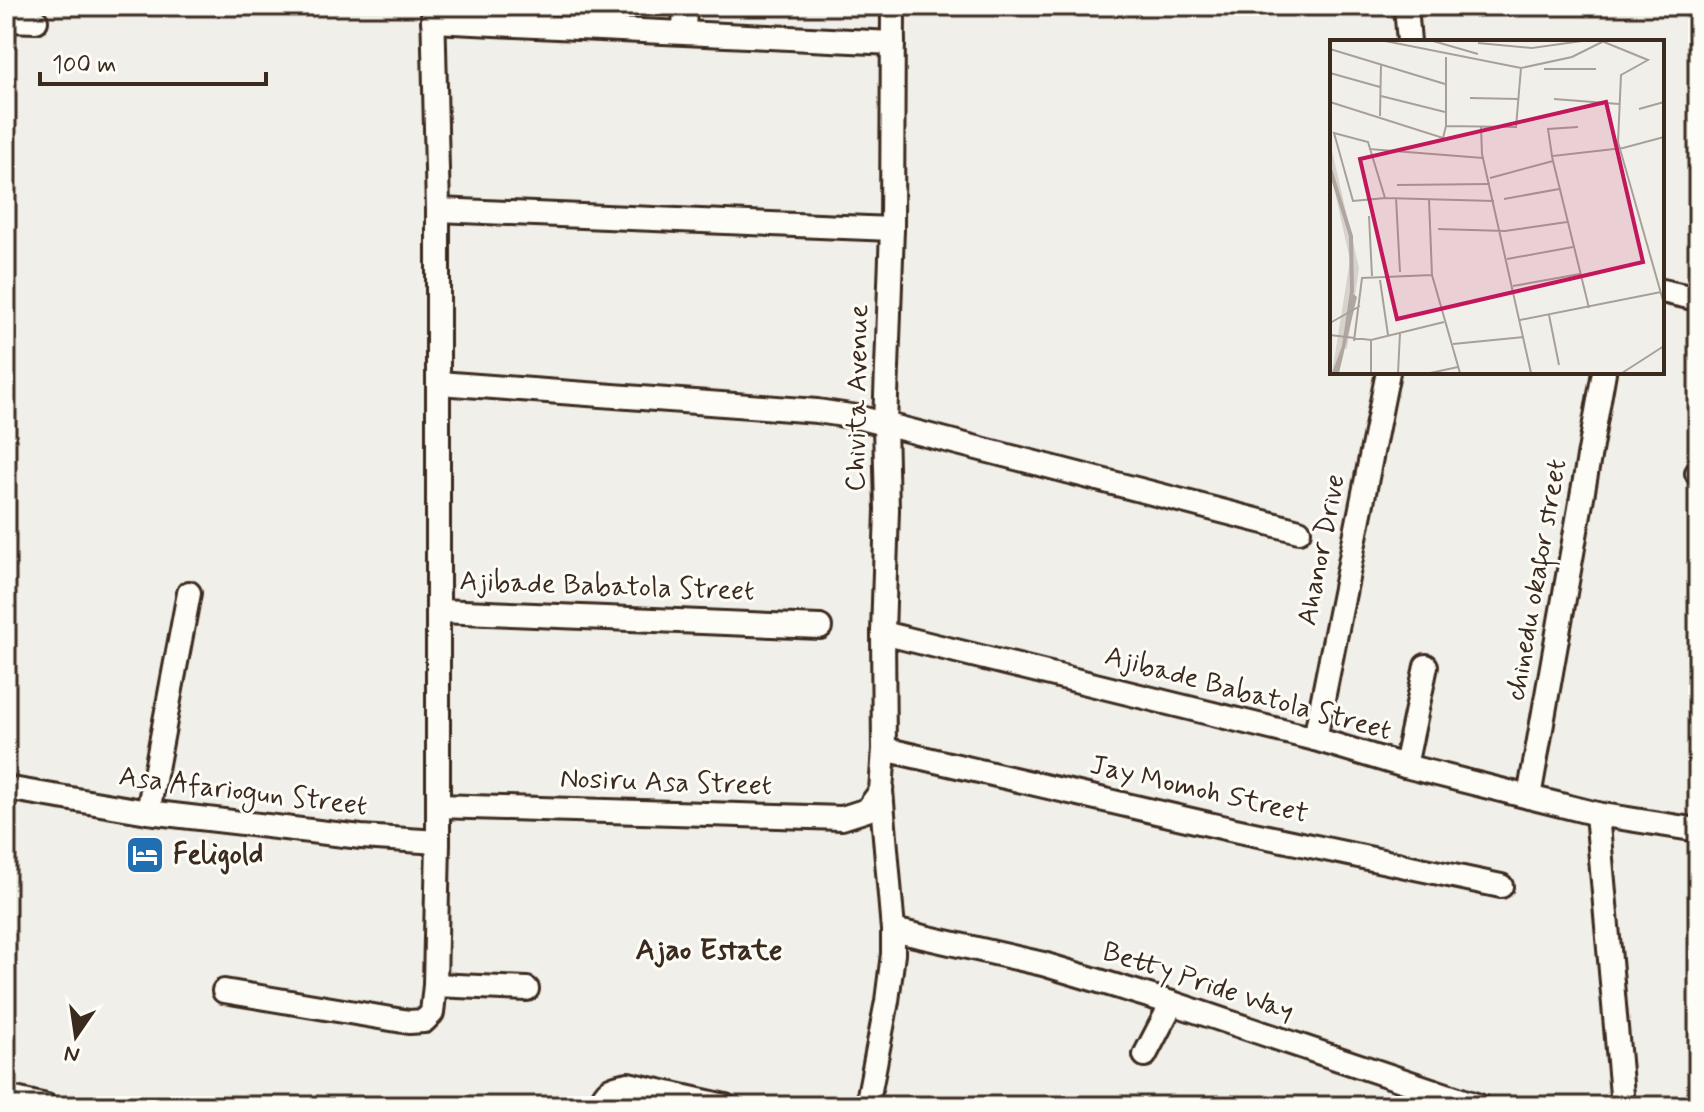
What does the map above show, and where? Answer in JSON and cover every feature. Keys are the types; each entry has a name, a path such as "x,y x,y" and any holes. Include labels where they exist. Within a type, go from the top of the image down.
{"street":[{"path":"684,32 685,6"},
{"name":"Chivita Avenue","path":"867,1106 893,954 881,791 887,510 885,424 892,229 893,6"},
{"path":"1406,6 1409,40"},
{"path":"224,991 409,1022 424,1021 432,1013 438,842 439,611 438,210 433,14 893,43"},
{"path":"6,20 36,21"},
{"path":"438,210 892,229"},
{"path":"1664,291 1698,299"},
{"name":"Ahanor Drive","path":"1315,739 1388,374"},
{"name":"chinedu okafor street","path":"1529,797 1604,374"},
{"path":"439,383 817,411 857,417 1299,531"},
{"path":"148,812 189,593"},
{"name":"Ajibade Babatola Street","path":"439,611 820,627"},
{"name":"Ajibade Babatola Street","path":"883,633 1315,739 1405,766 1597,814 1698,830"},
{"path":"1405,766 1426,666"},
{"name":"Jay Momoh Street","path":"884,749 1230,829 1501,886"},
{"name":"Asa Afariogun Street","path":"6,788 148,812 361,837 438,842"},
{"name":"Nosiru Asa Street","path":"438,806 842,818 867,810 881,791"},
{"path":"1597,814 1623,1106"},
{"name":"Betty Pride Way","path":"893,930 1043,964 1172,1003 1479,1106"},
{"path":"435,985 527,989"},
{"path":"1145,1055 1172,1003"},
{"path":"599,1106 603,1095 612,1087 628,1084 725,1106"},
{"path":"6,1097 46,1106"}],"place":[{"name":"Feligold","path":"145,855"}],"district":[{"name":"Ajao Estate","path":"709,950"}]}
